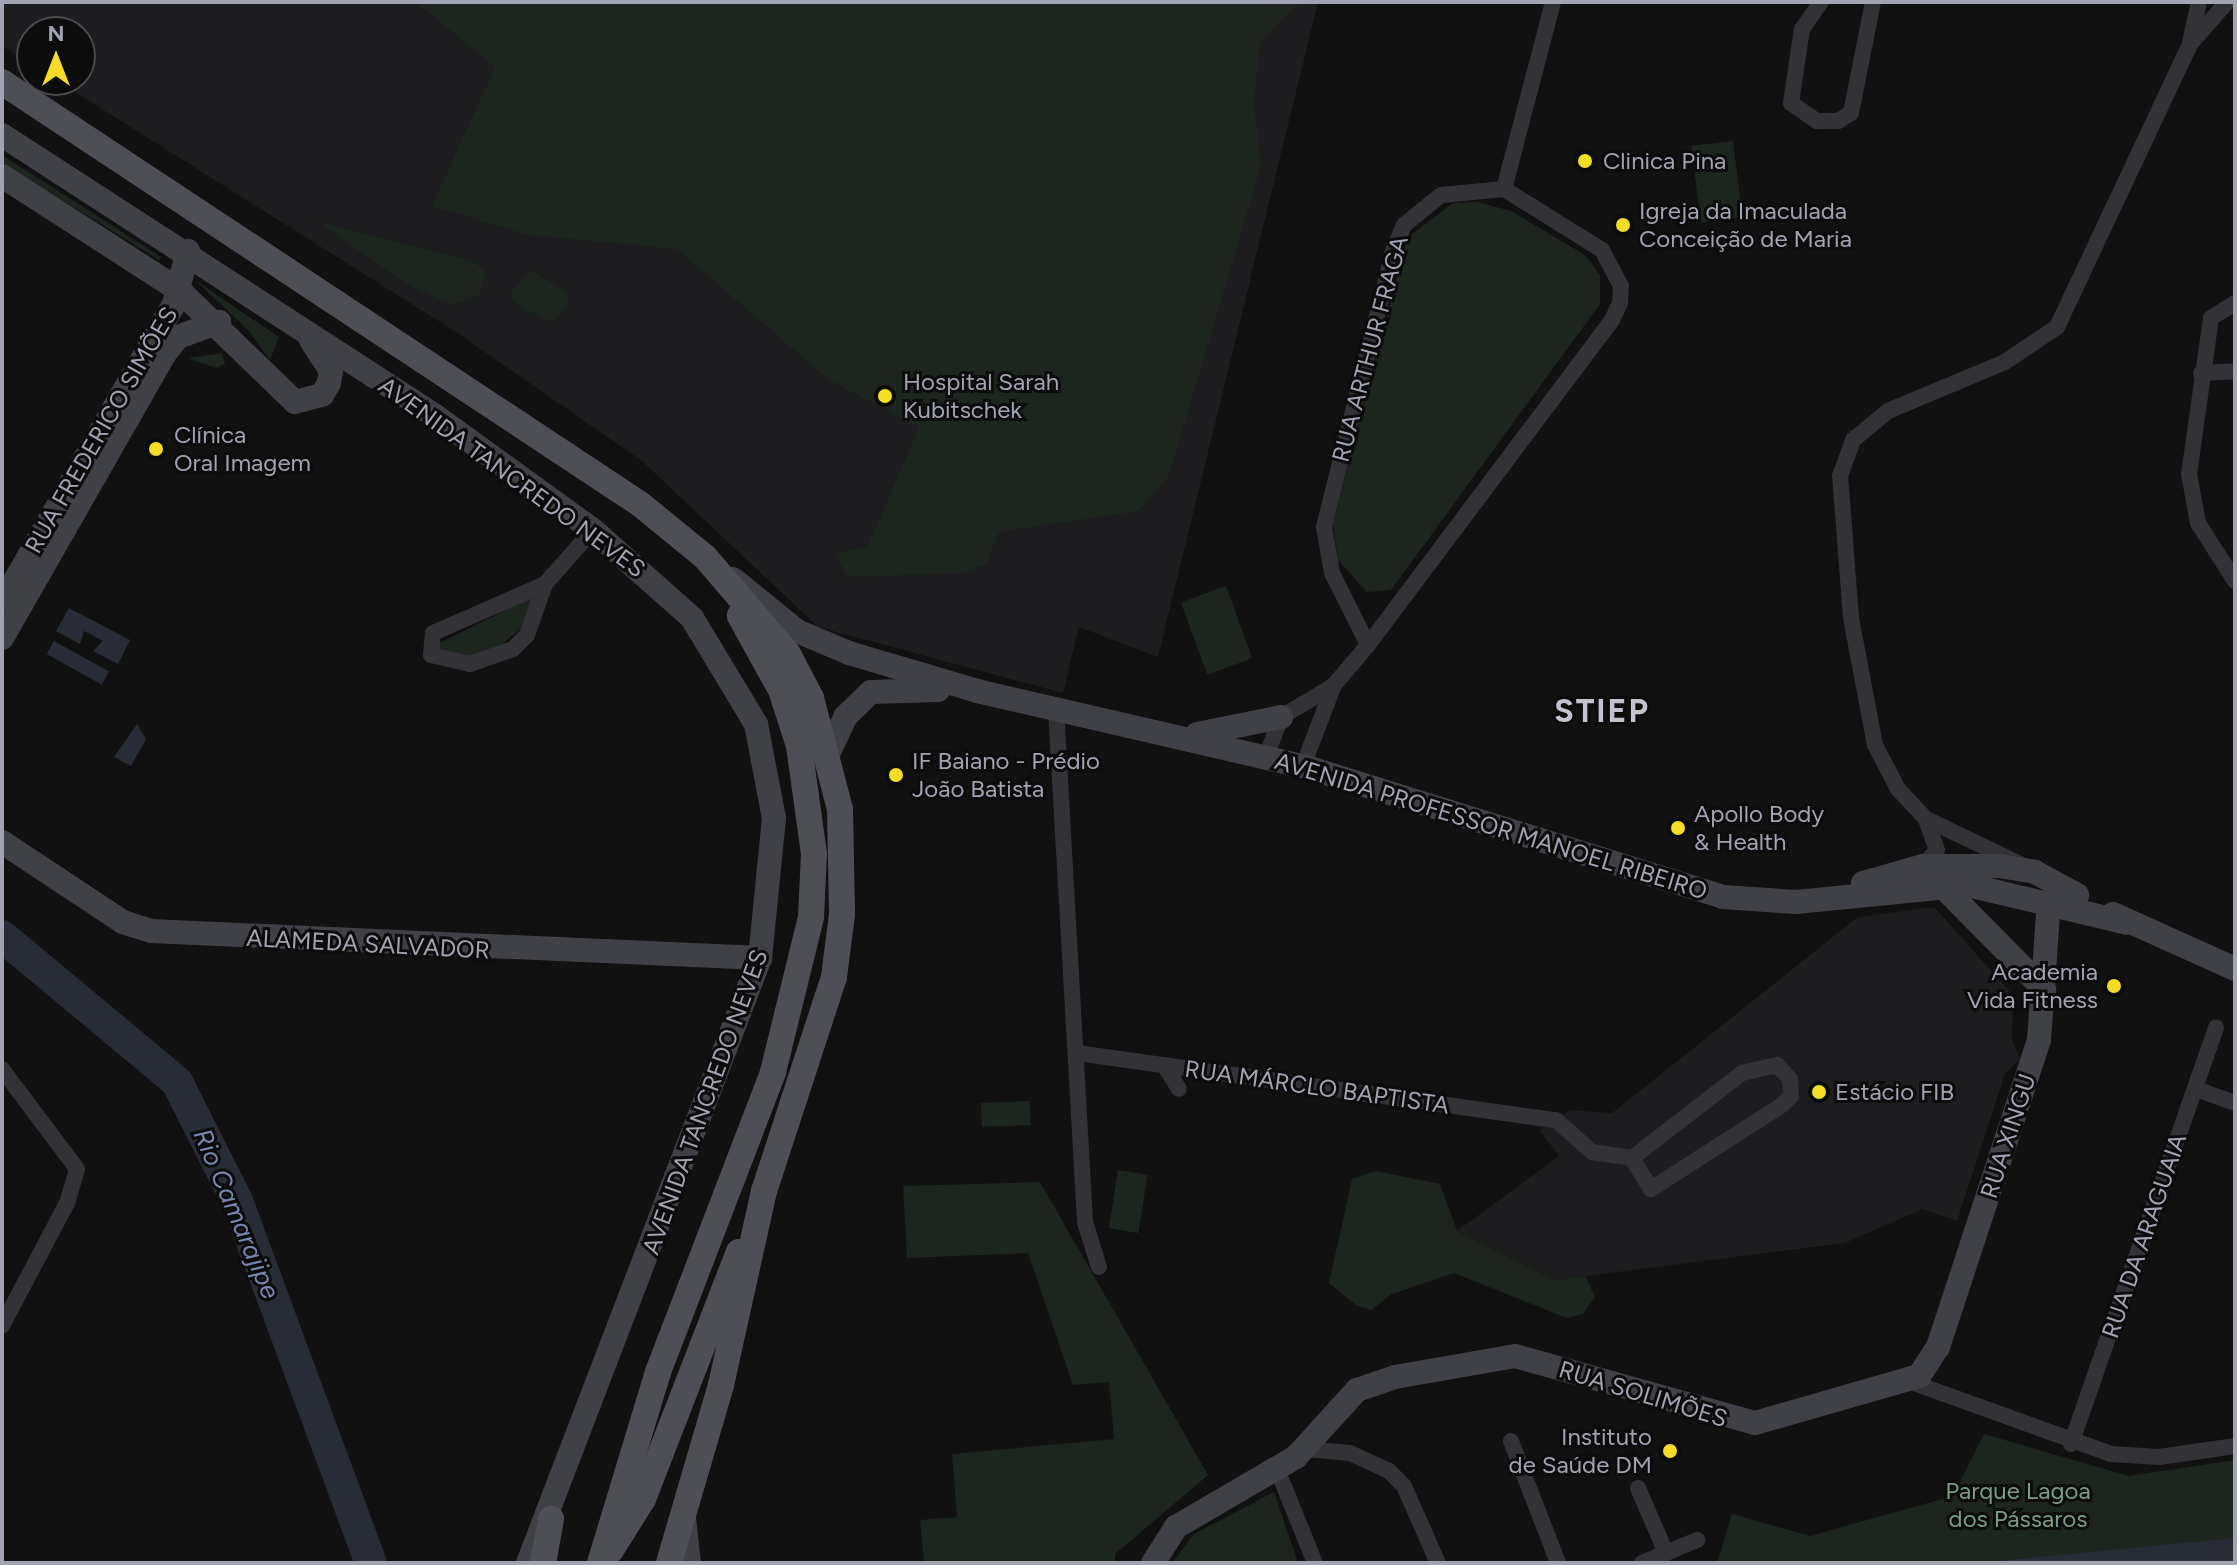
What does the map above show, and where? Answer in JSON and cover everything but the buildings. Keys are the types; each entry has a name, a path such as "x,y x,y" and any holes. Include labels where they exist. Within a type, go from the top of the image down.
{"main road":[{"name":"AVENIDA TANCREDO NEVES","path":"2,82 640,504 705,557 788,654 829,752 844,860 834,977 764,1191 684,1516 669,1563"},
{"name":"AVENIDA TANCREDO NEVES","path":"602,1563 661,1364 773,1072 811,917 814,854 799,746 781,690 705,557"},
{"path":"602,1563 643,1499 764,1191"},
{"path":"543,1563 551,1519"}],"street":[{"path":"1185,736 1281,717 1334,685 1368,645 1620,303 1621,286 1602,250 1504,189 1553,2"},
{"path":"1821,2 1802,29 1791,103 1817,121 1851,113 1873,2"},
{"path":"2035,872 1926,819 1898,789 1868,720 1840,525 1845,457 1888,411 2005,362 2057,327 2189,47 2199,2"},
{"path":"2189,47 2227,2"},
{"name":"AVENIDA TANCREDO NEVES","path":"2,135 188,251 593,530 692,618 756,724 774,818 760,958 551,1519 528,1563"},
{"path":"2,176 179,290 219,322 295,402 322,395 331,371 305,332"},
{"name":"RUA ARTHUR FRAGA","path":"1368,645 1332,573 1324,527 1394,248 1404,225 1441,195 1504,189"},
{"name":"RUA FREDERICO SIMÕES","path":"2,603 179,290 188,251"},
{"path":"2235,303 2211,318 2201,373 2192,501 2211,550 2235,581"},
{"name":"RUA FREDERICO SIMÕES","path":"2,638 166,352 178,337 219,322"},
{"path":"2201,373 2235,371"},
{"path":"67,524 79,465"},
{"path":"545,584 538,613 513,649 470,664 431,655 433,633 545,584 593,530"},
{"name":"AVENIDA PROFESSOR MANOEL RIBEIRO","path":"705,557 817,642 977,691 1185,736 1303,766 1723,897 1820,898 1943,887 1993,888 2127,923"},
{"path":"1303,766 1334,685"},
{"name":"AVENIDA PROFESSOR MANOEL RIBEIRO","path":"829,752 845,717 871,692 977,691"},
{"path":"1056,709 1085,1222 1099,1267"},
{"path":"1266,757 1281,717"},
{"path":"1923,866 1937,850 1926,819"},
{"name":"ALAMEDA SALVADOR","path":"2,842 123,922 151,931 760,958"},
{"name":"AVENIDA PROFESSOR MANOEL RIBEIRO","path":"1820,898 1923,866 2035,872 2127,923 2235,969"},
{"path":"1943,887 2044,989"},
{"path":"2049,902 2072,892"},
{"name":"RUA XINGU","path":"1911,1382 1938,1347 2039,1040 2049,902"},
{"name":"RUA DA ARAGUAIA","path":"2071,1444 2216,1028"},
{"name":"RUA MÁRCLO BAPTISTA","path":"1077,1053 1556,1120 1592,1152 1632,1158"},
{"path":"1164,1065 1179,1089"},
{"path":"1777,1065 1790,1079 1791,1096 1782,1105 1651,1189 1632,1158 1742,1073 1777,1065"},
{"path":"2,1069 77,1169 67,1203 2,1326"},
{"path":"2196,1089 2235,1103"},
{"name":"RUA SOLIMÕES","path":"1153,1563 1194,1513 1277,1469 1305,1449 1357,1390 1495,1355 1738,1423 1911,1382"},
{"path":"1911,1382 2071,1444 2133,1457 2235,1446"},
{"path":"1511,1441 1558,1563"},
{"path":"1305,1449 1350,1453 1389,1471 1404,1486 1438,1563"},
{"path":"1277,1469 1315,1563"},
{"path":"1638,1488 1666,1553"},
{"path":"684,1516 689,1563"},
{"path":"1642,1563 1697,1540"}],"shaded area":[{"name":"Hospital Sarah Kubitschek","path":"2,2 1318,2 1158,657 1079,627 1063,693 818,627 642,461 453,330 81,96 96,96 96,16 16,16 16,55 2,46"},
{"path":"69,608 130,640 118,664 93,651 103,641 84,631 80,644 56,631"},
{"path":"54,641 109,672 102,685 47,654"},
{"path":"137,724 146,739 131,766 114,757"},
{"name":"Estácio FIB","path":"1934,907 2013,995 2012,1040 2020,1059 2005,1074 1957,1221 1922,1209 1845,1243 1555,1280 1457,1231 1559,1156 1539,1130 1571,1110 1612,1113 1858,917"},
{"path":"2235,1538 2235,1563 1977,1563 2029,1558"}],"green space":[{"path":"416,2 1300,2 1260,43 1254,103 1261,166 1168,478 1138,511 999,532 986,564 962,573 847,577 835,553 868,547 919,427 829,380 677,249 529,235 432,206 495,67"},
{"path":"1733,141 1742,217 1701,223 1691,146"},
{"path":"2,155 161,257 159,260 2,163"},
{"path":"1478,202 1511,211 1585,255 1600,275 1600,304 1391,590 1367,592 1338,560 1333,524 1407,238 1453,203"},
{"path":"316,221 473,262 486,271 479,295 453,305 410,286"},
{"path":"529,270 563,289 570,301 553,323 518,306 510,294"},
{"path":"195,280 279,337 270,360 247,329"},
{"path":"222,353 225,364 216,368 188,358"},
{"path":"1226,586 1252,658 1207,675 1181,602"},
{"path":"541,592 529,621 490,655 445,659 436,645"},
{"path":"1030,1101 1031,1125 982,1127 981,1103"},
{"path":"1118,1170 1148,1175 1138,1233 1109,1228"},
{"path":"1376,1171 1440,1184 1457,1231 1555,1280 1585,1276 1595,1297 1583,1314 1567,1318 1454,1273 1392,1294 1371,1310 1356,1305 1329,1283 1352,1179"},
{"path":"1040,1182 1208,1475 1115,1554 1115,1563 924,1563 920,1520 957,1517 952,1454 1114,1439 1109,1382 1073,1385 1028,1253 907,1258 903,1186"},
{"name":"Parque Lagoa dos Pássaros","path":"1984,1434 2129,1476 2235,1460 2235,1563 1717,1563 1732,1514 1810,1536 1953,1496"},
{"path":"1274,1492 1298,1563 1172,1563 1194,1534"}],"waterway":[{"name":"Rio Camarajipe","path":"2,936 177,1082 237,1201 371,1563"}],"place":[{"name":"Clinica Pina","path":"1585,161"},
{"name":"Igreja da Imaculada Conceição de Maria","path":"1623,225"},
{"name":"Hospital Sarah Kubitschek","path":"885,396"},
{"name":"Clínica Oral Imagem","path":"156,449"},
{"name":"IF Baiano - Prédio João Batista","path":"896,775"},
{"name":"Apollo Body & Health","path":"1678,828"},
{"name":"Academia Vida Fitness","path":"2114,986"},
{"name":"Estácio FIB","path":"1819,1092"},
{"name":"Instituto de Saúde DM","path":"1670,1451"}],"district":[{"name":"STIEP","path":"1602,711"}]}
